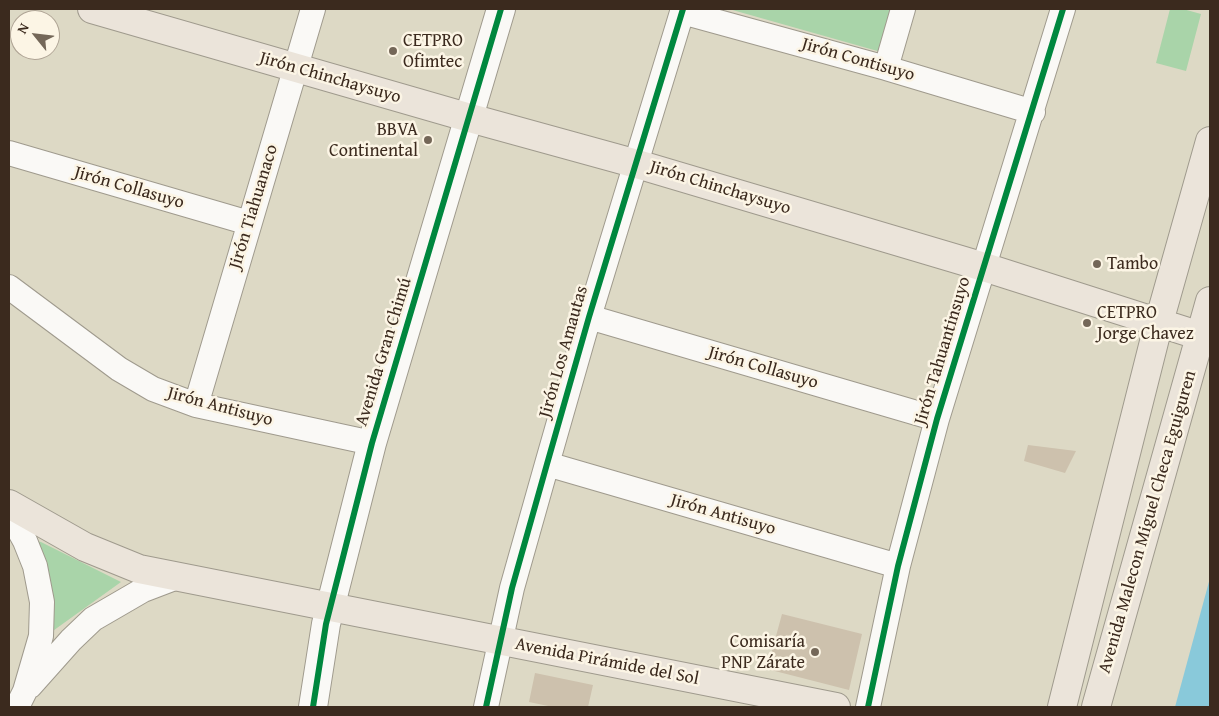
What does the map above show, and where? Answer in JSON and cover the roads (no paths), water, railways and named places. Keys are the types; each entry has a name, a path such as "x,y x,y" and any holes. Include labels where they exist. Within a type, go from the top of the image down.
{"main road":[{"name":"Jirón Chinchaysuyo","path":"92,9 147,16 295,68 637,164 984,268 1205,338"},
{"name":"Avenida Malecon Miguel Checa Eguiguren","path":"1062,707 1159,322 1210,142"},
{"name":"Avenida Malecon Miguel Checa Eguiguren","path":"1096,707 1205,338 1210,301"},
{"name":"Avenida Pirámide del Sol","path":"9,504 85,547 139,569 836,707"}],"street":[{"name":"Jirón Tiahuanaco","path":"196,405 313,9"},
{"name":"Avenida Gran Chimú","path":"313,707 330,606 372,443 501,9"},
{"path":"886,68 903,9"},
{"name":"Jirón Tahuantinsuyo","path":"868,707 898,566 937,419 1033,112 1063,9"},
{"name":"Jirón Contisuyo","path":"682,10 1033,112"},
{"name":"Jirón Los Amautas","path":"486,707 512,588 589,317 637,164 682,10"},
{"name":"Jirón Collasuyo","path":"9,153 249,223"},
{"name":"Jirón Antisuyo","path":"9,287 119,369 153,389 196,405 372,443"},
{"name":"Jirón Collasuyo","path":"589,317 937,419"},
{"name":"Jirón Antisuyo","path":"547,464 898,566"},
{"path":"9,512 35,566 42,602 40,636 21,699"},
{"path":"21,699 71,640 93,619 143,590 177,577"}],"water":[{"path":"1210,578 1210,707 1175,707"}],"place":[{"name":"CETPRO Ofimtec","path":"393,51"},
{"name":"BBVA Continental","path":"428,140"},
{"name":"Tambo","path":"1097,264"},
{"name":"CETPRO Jorge Chavez","path":"1087,323"},
{"name":"Comisaría PNP Zárate","path":"815,652"}]}
